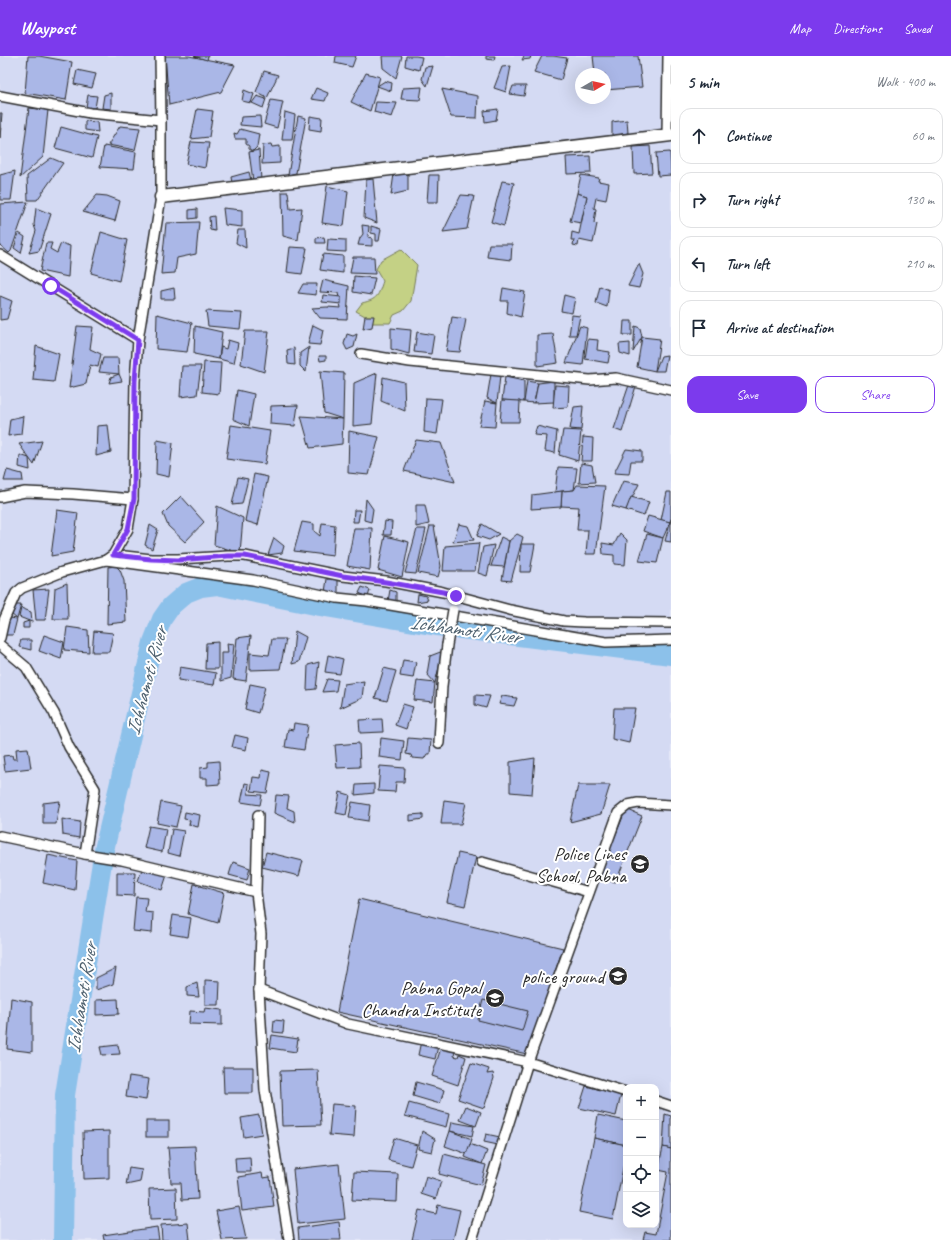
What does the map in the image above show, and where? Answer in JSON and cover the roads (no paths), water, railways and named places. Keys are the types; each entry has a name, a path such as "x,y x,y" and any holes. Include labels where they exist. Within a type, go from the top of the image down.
{"street":[{"path":"109,557 128,529 134,499 135,381 138,340 161,197 160,56"},
{"path":"161,197 669,135 668,56"},
{"path":"0,96 90,113 161,120"},
{"path":"0,255 138,340"},
{"path":"361,354 410,362 590,380 616,378 671,390"},
{"path":"0,497 25,492 134,499"},
{"path":"0,638 1,626 16,593 22,588 62,572 109,557 178,560 245,556 343,576 393,583 564,621 671,623"},
{"path":"109,557 253,580 337,598 367,601 606,642 671,640"},
{"path":"438,743 442,686 447,645 456,596"},
{"path":"0,645 26,667 54,713 69,747 95,789 86,854"},
{"path":"472,1240 528,1062 618,813 628,805 638,803 671,805"},
{"path":"258,815 256,892 261,934 259,990 265,1090 290,1240"},
{"path":"0,836 122,860 256,892"},
{"path":"482,862 589,892"},
{"path":"259,990 348,1024 528,1062 623,1091"},
{"path":"659,1102 671,1106"}],"waterway":[{"name":"Ichhamoti River","path":"63,1240 65,1095 104,850 153,642 162,619 171,606 186,593 201,587 217,585 320,606 437,626 671,655"}],"place":[{"name":"Police Lines School, Pabna","path":"640,864"},
{"name":"police ground","path":"618,976"},
{"name":"Pabna Gopal Chandra Institute","path":"495,998"}]}
